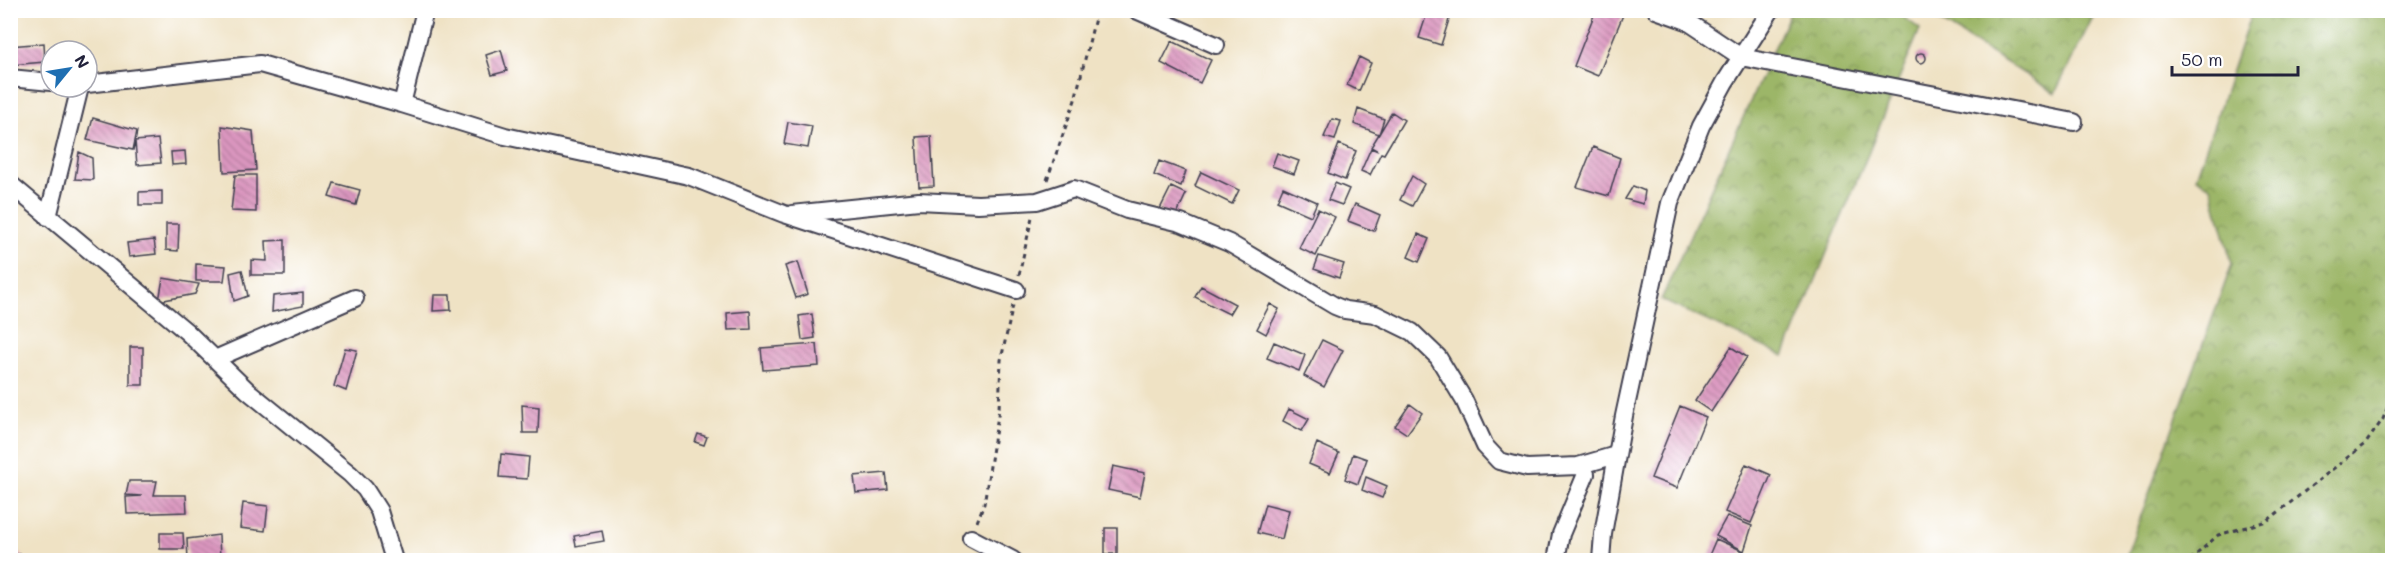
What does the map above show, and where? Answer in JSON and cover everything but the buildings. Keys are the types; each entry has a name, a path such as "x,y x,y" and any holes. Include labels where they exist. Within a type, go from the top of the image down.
{"street":[{"path":"402,104 425,10"},
{"path":"1136,10 1216,45"},
{"path":"1656,10 1687,21 1741,57 2074,122"},
{"path":"1601,561 1616,455 1670,203 1701,126 1771,10"},
{"path":"99,83 260,64 505,136 689,176 784,214 1016,290"},
{"path":"10,78 39,81"},
{"path":"48,217 77,99"},
{"path":"10,184 187,332 248,391 350,474 365,489 379,510 394,561"},
{"path":"784,214 919,201 978,204 1037,201 1074,189 1127,210 1181,223 1229,243 1335,306 1386,318 1412,332 1438,357 1464,400 1485,446 1499,461 1527,468 1582,470 1616,455"},
{"path":"214,359 355,298"},
{"path":"1582,470 1610,497"},
{"path":"1556,561 1561,534 1582,470"},
{"path":"971,538 1013,561"}],"path":[{"path":"971,538 984,504 999,409 1001,360 1037,201 1049,177 1075,100 1097,10"},
{"path":"2190,561 2218,535 2267,521 2366,443 2383,419 2392,396"}],"green space":[{"path":"1791,11 1895,11 1920,29 1784,356 1661,300"},
{"path":"1924,11 2096,11 2055,93"},
{"path":"2252,11 2392,11 2392,560 2125,560 2232,264 2211,186 2196,178"}]}
